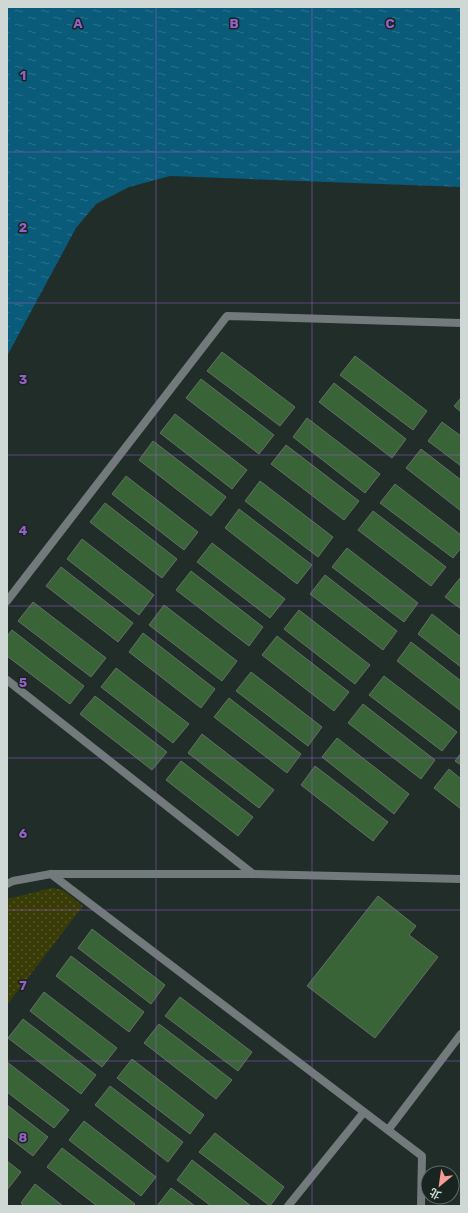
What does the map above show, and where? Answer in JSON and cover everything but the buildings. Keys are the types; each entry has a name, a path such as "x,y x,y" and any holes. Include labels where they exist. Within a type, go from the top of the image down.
{"lane":[{"path":"7,602 227,316 461,323"},
{"path":"7,680 253,874"},
{"path":"51,874 422,1156 421,1206"},
{"path":"7,884 13,881 51,874 253,874 461,879"},
{"path":"388,1130 461,1034"},
{"path":"288,1206 364,1112"}],"shaded area":[{"path":"52,888 63,890 83,906 7,1005 7,899"}],"water":[{"path":"7,7 461,7 461,187 170,176 129,187 96,204 76,228 7,356"}]}
